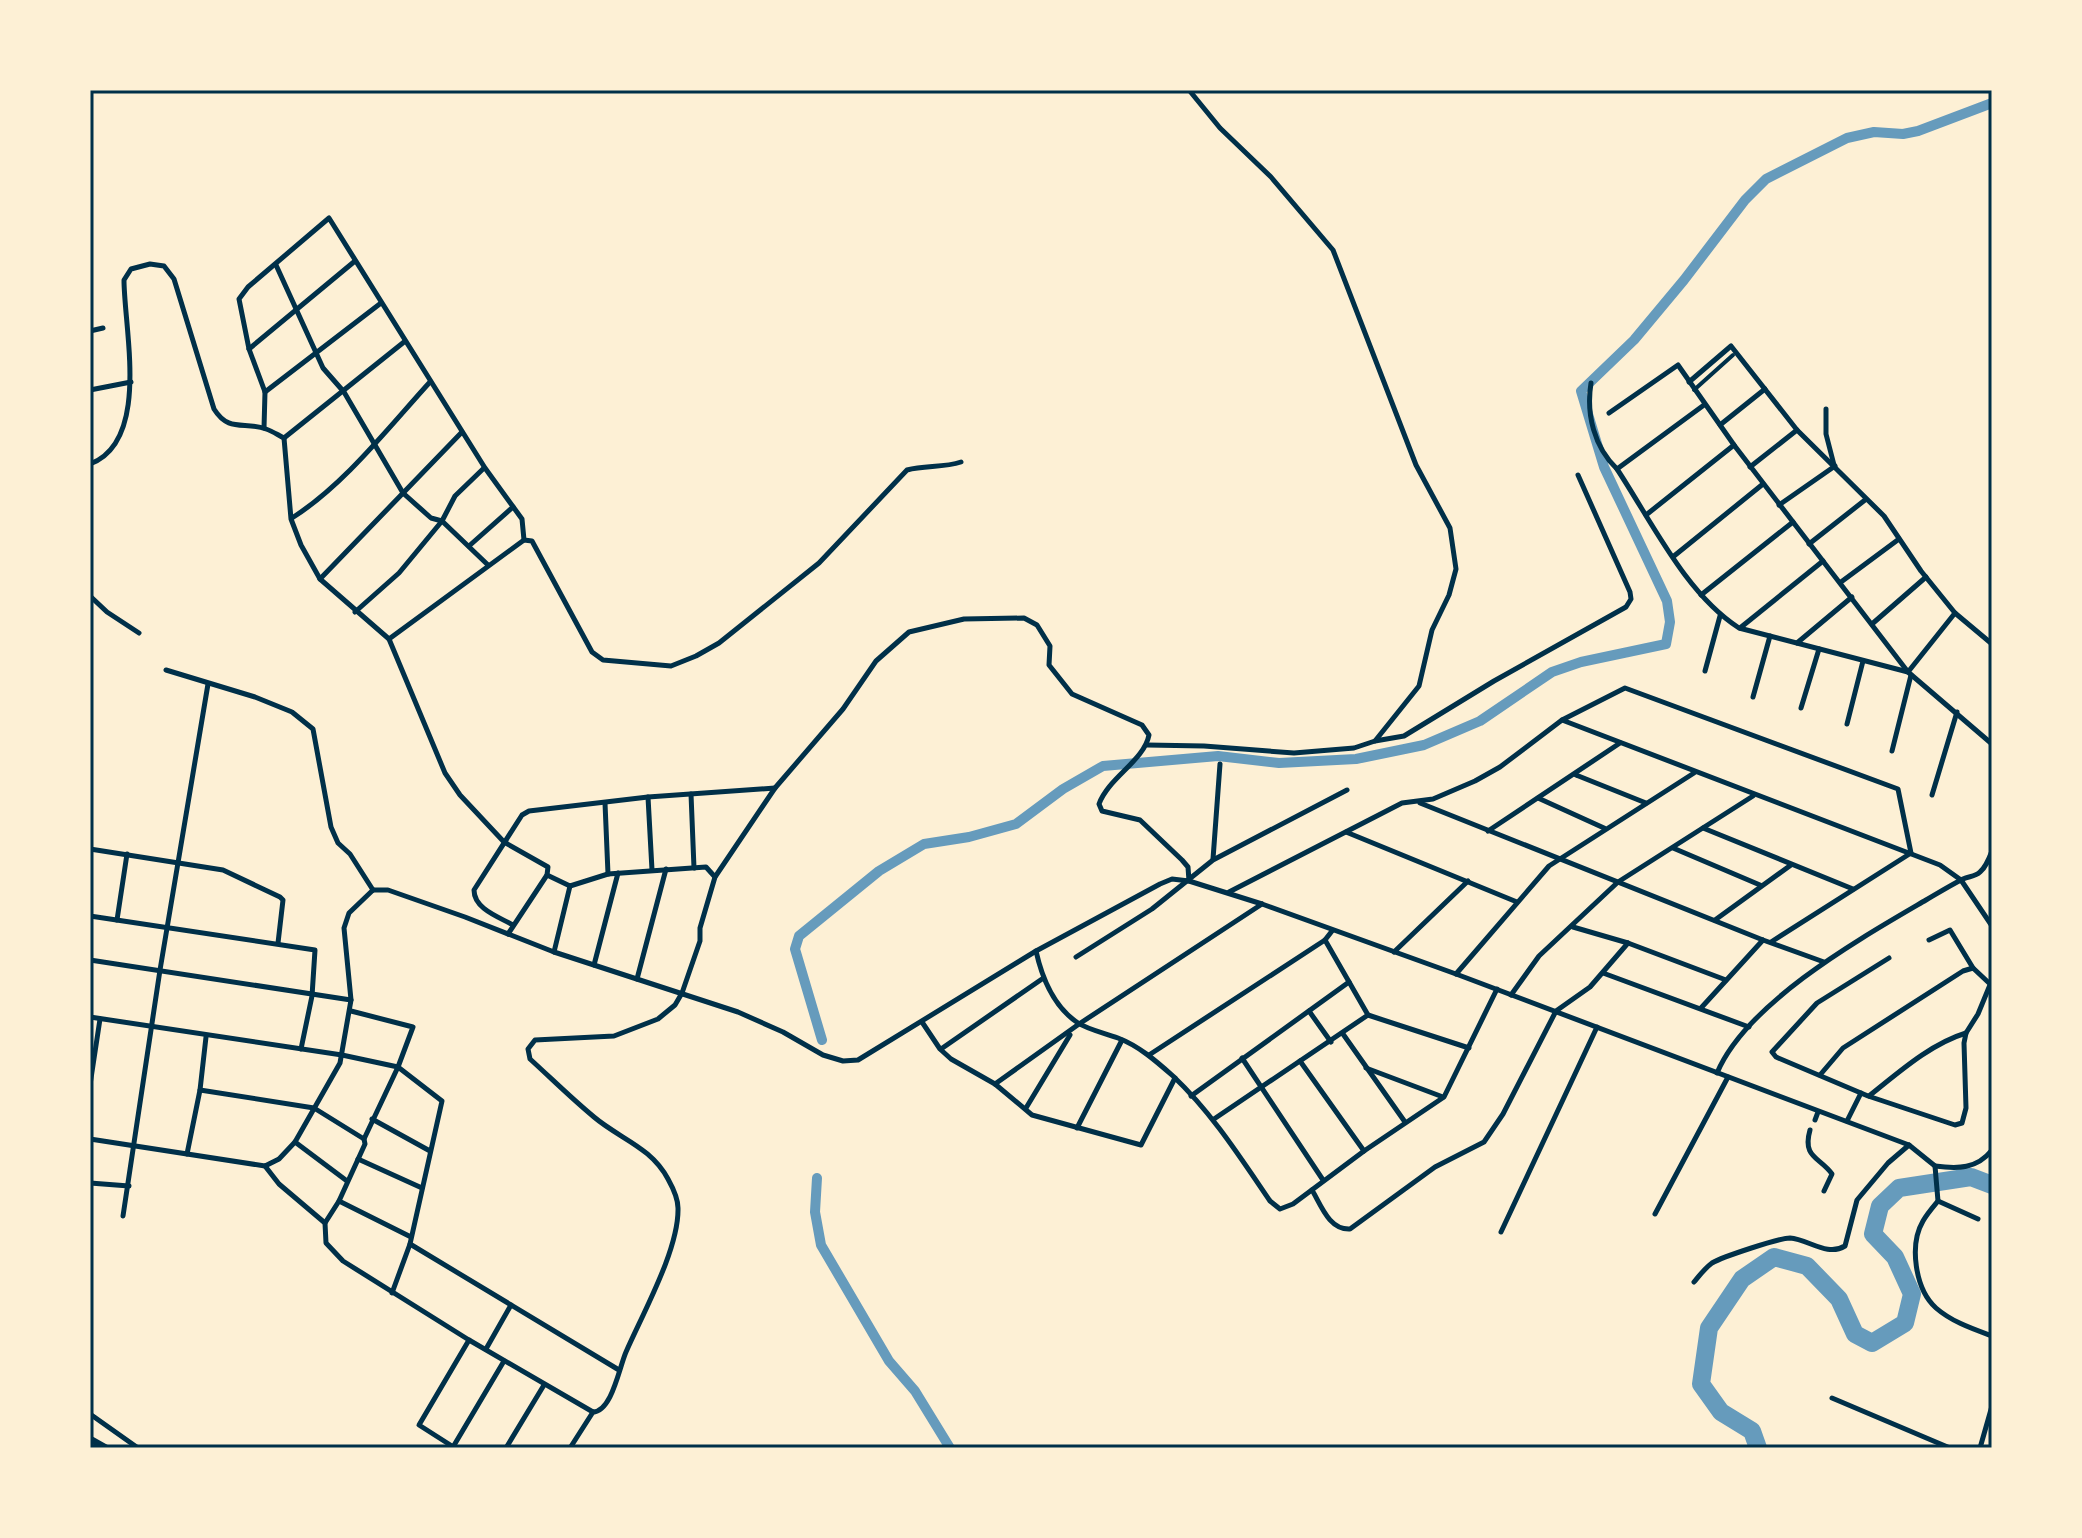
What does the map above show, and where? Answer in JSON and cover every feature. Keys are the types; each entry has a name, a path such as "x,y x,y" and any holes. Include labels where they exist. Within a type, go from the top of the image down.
{"street":[{"path":"1189,90 1220,128 1271,177 1333,250 1416,465 1450,528 1456,569 1449,595 1432,630 1419,686 1375,741"},
{"path":"264,428 265,392 249,349 239,299 248,287 329,218 404,342 485,468 522,519 524,540"},
{"path":"249,349 355,261"},
{"path":"90,464 108,453 122,427 131,382 124,293 126,274 131,269 150,264 164,266 174,279 214,409 221,420 233,425 264,428 284,438"},
{"path":"276,265 323,368 344,392 403,493 431,518 442,521 488,565"},
{"path":"265,392 381,303"},
{"path":"90,331 103,328"},
{"path":"284,438 404,342"},
{"path":"1689,382 1731,346 1797,430 1884,516 1955,613 1992,644"},
{"path":"1694,390 1733,355"},
{"path":"1609,413 1678,365 1750,467 1910,674 1992,744"},
{"path":"90,390 131,382"},
{"path":"291,519 317,502 376,443 430,382"},
{"path":"1591,383 1588,402 1590,419 1600,447 1701,595 1720,616 1739,628 1910,674"},
{"path":"1720,425 1765,389"},
{"path":"1617,469 1704,405"},
{"path":"1826,409 1826,434 1835,466"},
{"path":"1750,467 1797,430"},
{"path":"320,579 462,432"},
{"path":"284,438 291,519 320,579 389,639 445,773 460,795 504,842 548,867 547,875 508,934"},
{"path":"1646,515 1734,445"},
{"path":"389,639 524,540 532,541 592,652 603,660 671,666 719,643 819,563 907,470 961,462"},
{"path":"1779,505 1835,466"},
{"path":"355,612 399,573 442,521 455,496 485,468"},
{"path":"1147,745 1219,746 1294,753 1354,748 1404,736 1626,607 1631,599 1578,475"},
{"path":"1674,556 1763,484"},
{"path":"1809,544 1866,500"},
{"path":"469,546 513,507"},
{"path":"1701,595 1793,522"},
{"path":"1841,582 1899,539"},
{"path":"1739,628 1823,561"},
{"path":"1872,624 1926,577"},
{"path":"90,596 107,612 139,633"},
{"path":"1797,643 1852,597"},
{"path":"1892,751 1910,674 1955,613"},
{"path":"1705,671 1720,616"},
{"path":"351,1011 412,1025 398,1067 364,1139 365,1144 339,1201 325,1223 326,1243 343,1261 392,1293 544,1385 598,1412 606,1407 667,1259 677,1223 678,1204 660,1164 640,1146 596,1119 530,1059 528,1049 535,1040 614,1036 658,1019 675,1005 700,941 700,928 715,877 775,788 843,709 876,661 909,632 964,619 1024,618 1037,625 1050,646 1049,665 1072,694 1142,725 1149,735 1147,745 1124,769 1099,804 1102,811 1140,820 1188,867 1189,881"},
{"path":"1753,697 1770,636"},
{"path":"1801,708 1819,649"},
{"path":"1847,724 1863,661"},
{"path":"166,670 255,697 292,712 313,729 331,827 338,843 350,854 373,890"},
{"path":"123,1216 208,684"},
{"path":"1228,892 1402,803 1433,799 1500,767 1562,720 1625,688 1898,789 1911,853"},
{"path":"1932,795 1957,712"},
{"path":"1562,720 1940,865 1961,880 1992,926"},
{"path":"1488,831 1620,743"},
{"path":"1213,860 1220,764"},
{"path":"1456,974 1549,866 1694,773"},
{"path":"1575,774 1646,803"},
{"path":"513,925 478,904 474,890 522,815 529,811 648,797 775,788"},
{"path":"1076,957 1152,909 1213,860 1347,790"},
{"path":"691,794 694,868"},
{"path":"1511,995 1539,956 1618,882 1754,796"},
{"path":"648,797 652,870"},
{"path":"1538,798 1605,828"},
{"path":"1418,802 1824,962"},
{"path":"605,803 608,874"},
{"path":"1703,828 1853,889"},
{"path":"1346,832 1517,902"},
{"path":"1672,848 1760,885"},
{"path":"90,849 223,870 280,897 283,900 278,943"},
{"path":"1717,1073 1732,1046 1787,991 1824,962 1961,880 1977,876 1992,851"},
{"path":"1771,942 1911,853"},
{"path":"117,920 127,854"},
{"path":"1714,920 1792,864"},
{"path":"547,875 570,886 608,874 666,869 706,867 715,877"},
{"path":"637,979 666,869"},
{"path":"594,965 618,873"},
{"path":"90,1139 265,1166 279,1159 295,1142 342,1055 351,1011 344,928 349,913 373,890 388,890 554,952 738,1012 783,1032 823,1055 843,1061 858,1060 1036,951 1160,884 1181,879 1228,892 1456,974 1847,1121 1909,1145 1935,1166 1957,1169 1976,1165 1992,1150"},
{"path":"1394,952 1468,881"},
{"path":"554,952 570,886"},
{"path":"995,1084 1079,1024 1262,904"},
{"path":"90,916 316,951 312,996 301,1049"},
{"path":"1573,927 1628,943 1726,980"},
{"path":"1889,958 1817,1003 1772,1052 1776,1057 1865,1095 1955,1125 1962,1123 1966,1108 1966,1033 1978,1014 1990,982 1973,968 1950,930 1929,940"},
{"path":"1149,1055 1325,940 1332,931"},
{"path":"1325,940 1368,1015 1469,1048"},
{"path":"1701,1008 1763,940"},
{"path":"1312,1190 1333,1224 1339,1229 1350,1229 1435,1167 1484,1142 1503,1114 1556,1011 1590,987 1628,943"},
{"path":"1036,951 1042,979 1066,1013 1079,1024 1122,1040 1149,1055 1175,1078 1214,1119 1270,1201 1280,1209 1293,1204 1444,1097 1497,989"},
{"path":"90,960 351,1000"},
{"path":"1820,1075 1843,1048 1973,968"},
{"path":"1603,973 1749,1027"},
{"path":"940,1049 1042,979"},
{"path":"1191,1096 1349,982"},
{"path":"1309,1011 1331,1042"},
{"path":"1214,1119 1368,1015"},
{"path":"90,1017 206,1037 342,1055 398,1067 442,1101 410,1240 392,1293"},
{"path":"90,1085 100,1019"},
{"path":"922,1022 940,1049 971,1072 995,1084 1032,1115 1141,1145 1175,1078"},
{"path":"1501,1232 1597,1027"},
{"path":"1026,1108 1072,1031"},
{"path":"1847,1121 1865,1095 1955,1036 1966,1033"},
{"path":"1343,1034 1405,1122"},
{"path":"187,1154 200,1090 206,1037"},
{"path":"1077,1128 1122,1040"},
{"path":"1242,1058 1323,1180"},
{"path":"1300,1061 1364,1151"},
{"path":"1364,1067 1444,1097"},
{"path":"1655,1214 1728,1077"},
{"path":"200,1090 314,1108 364,1139"},
{"path":"1815,1120 1818,1112"},
{"path":"372,1119 430,1151"},
{"path":"1810,1130 1807,1146 1810,1153 1832,1174 1824,1191"},
{"path":"295,1142 347,1181"},
{"path":"1694,1282 1710,1264 1788,1238 1839,1250 1845,1246 1857,1200 1888,1163 1909,1145"},
{"path":"358,1159 422,1188"},
{"path":"265,1166 279,1184 325,1223"},
{"path":"1935,1166 1938,1201 1922,1221 1916,1247 1917,1266 1925,1293 1935,1307 1951,1319 1992,1337"},
{"path":"90,1183 129,1186"},
{"path":"339,1201 410,1240 619,1370"},
{"path":"1938,1201 1978,1219"},
{"path":"486,1349 511,1305"},
{"path":"469,1340 419,1425 454,1447 504,1361"},
{"path":"506,1448 544,1385"},
{"path":"1832,1398 1950,1448"},
{"path":"1980,1448 1992,1406"},
{"path":"570,1448 593,1412"},
{"path":"90,1414 138,1448"},
{"path":"90,1439 106,1448"}],"waterway":[{"path":"822,1040 795,949 799,936 879,871 924,844 969,837 1016,824 1063,789 1103,766 1218,756 1279,763 1356,759 1424,745 1480,721 1552,672 1581,662 1666,644 1670,622 1667,601 1604,467 1581,391 1634,340 1745,200 1766,179 1847,138 1874,132 1903,134 1918,131 1992,103"},
{"path":"1758,1448 1752,1431 1721,1412 1701,1384 1709,1328 1742,1279 1774,1257 1807,1266 1839,1299 1855,1334 1872,1343 1905,1323 1912,1294 1895,1257 1873,1234 1880,1206 1899,1188 1971,1177 1992,1185"},
{"path":"817,1178 815,1212 821,1245 889,1361 915,1391 950,1448"}]}
